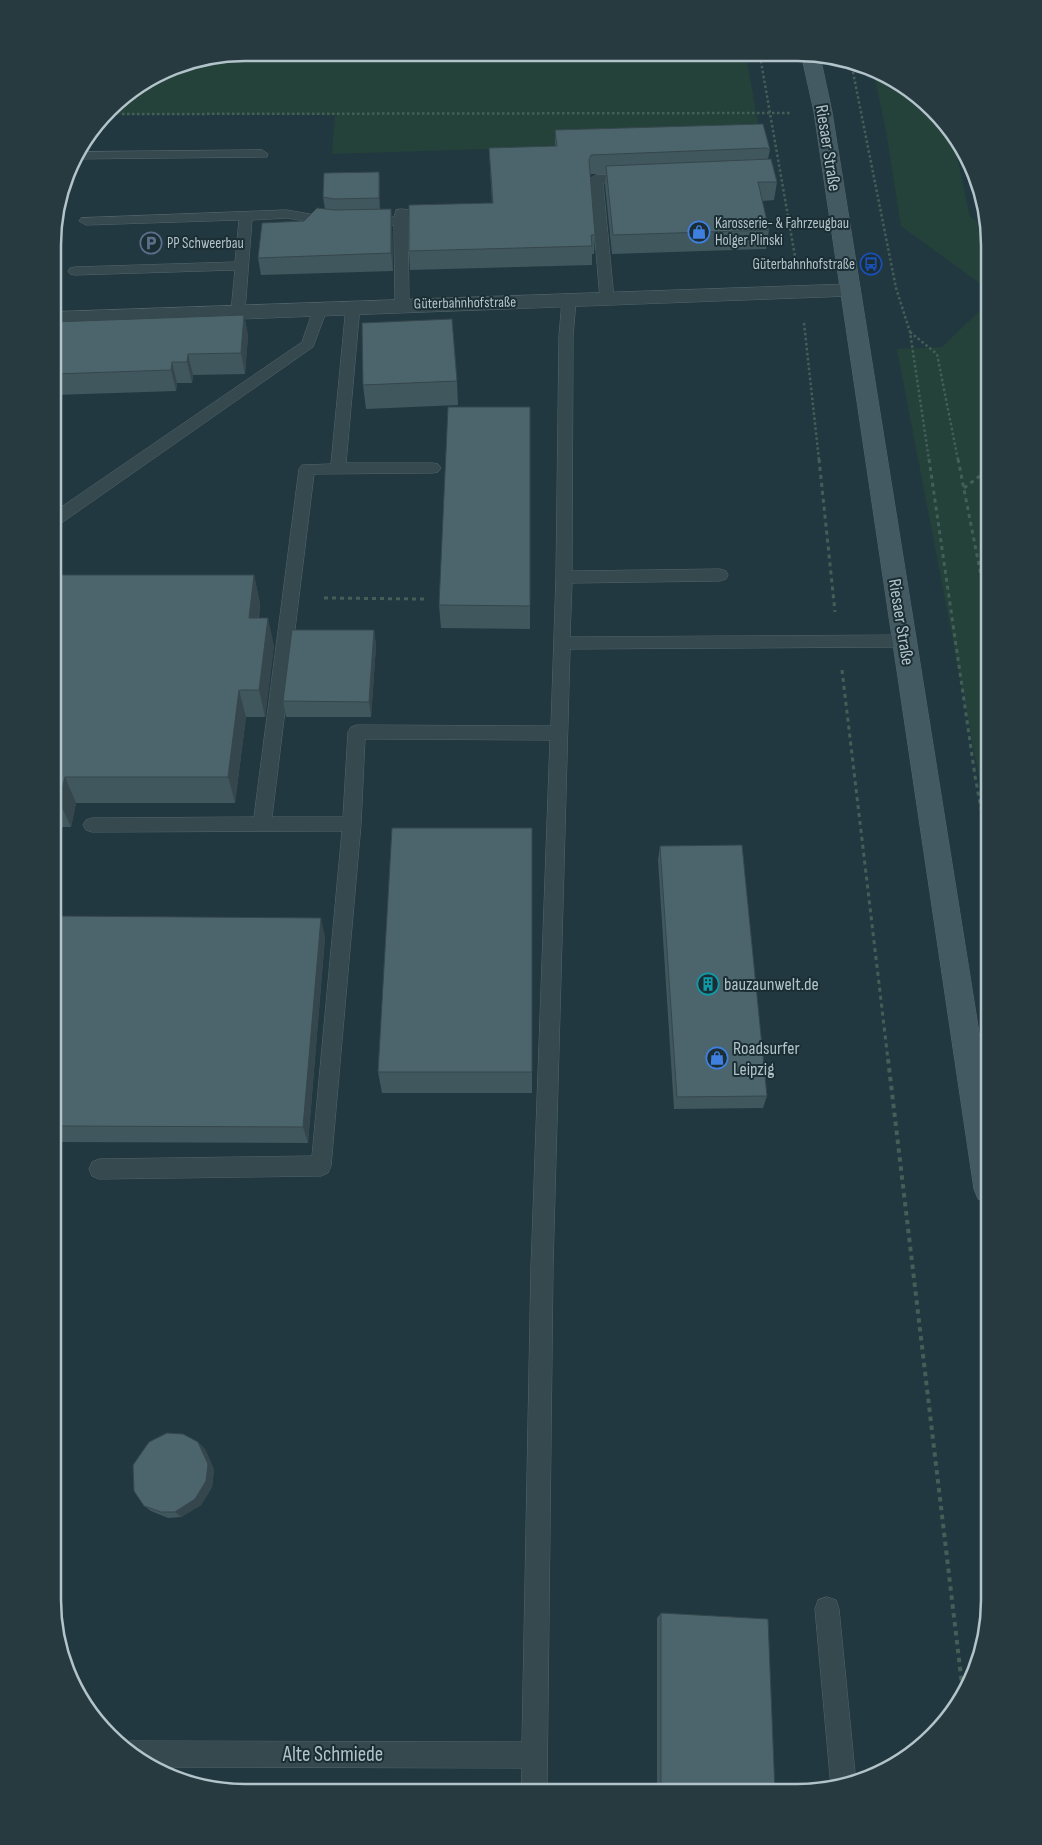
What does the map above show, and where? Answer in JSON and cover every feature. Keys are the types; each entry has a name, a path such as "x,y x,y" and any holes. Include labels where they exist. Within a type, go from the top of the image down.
{"main road":[{"name":"Riesaer Straße","path":"811,62 823,112 981,1137"}],"street":[{"name":"Güterbahnhofstraße","path":"61,319 402,304 850,290"}],"lane":[{"path":"84,156 262,154"},
{"path":"607,299 596,179 645,177"},
{"path":"402,304 401,213 419,212"},
{"path":"86,221 287,214 350,222 401,221"},
{"path":"238,310 246,216"},
{"path":"75,271 242,266"},
{"path":"534,1784 542,1268 564,577 566,336 569,300"},
{"path":"338,469 353,306"},
{"path":"61,515 308,344 321,307"},
{"path":"262,824 307,469 433,468"},
{"path":"564,577 720,576"},
{"path":"561,643 904,641"},
{"path":"99,1169 321,1166 352,824 357,732 559,733"},
{"path":"92,825 352,824"},
{"path":"827,1609 842,1777"},
{"name":"Alte Schmiede","path":"145,1754 535,1755"}],"path":[{"path":"761,61 801,292 838,641 962,1682"},
{"path":"853,70 896,288 910,332 981,809"},
{"path":"122,114 823,112"},
{"path":"910,332 937,354 981,575"},
{"path":"964,488 981,475"},
{"path":"291,598 424,598"}],"green space":[{"path":"245,61 747,61 761,140 332,154 335,115 115,115 133,99 164,80 186,71 221,63"},
{"path":"875,79 899,92 927,115 943,133 958,156 970,217 979,222 981,284 901,226 886,131"},
{"path":"981,310 981,787 897,349 942,347"}],"building":[{"path":"763,124 770,150 766,148 591,155 589,160 595,235 591,235 592,246 409,251 409,205 493,203 489,148 557,146 555,130"},
{"path":"771,159 777,182 758,182 769,230 613,235 606,166"},
{"path":"379,172 379,198 334,199 323,197 324,173"},
{"path":"317,208 334,210 391,209 391,253 258,258 262,223 304,221"},
{"path":"244,315 241,353 188,354 187,362 172,362 171,370 61,374 61,322"},
{"path":"452,319 457,381 363,385 362,323"},
{"path":"448,407 530,407 530,606 439,605"},
{"path":"61,575 254,575 249,618 268,618 259,690 239,690 228,777 65,777 61,793"},
{"path":"292,630 374,630 369,702 283,701"},
{"path":"392,828 532,828 532,1072 378,1072"},
{"name":"bauzaunwelt.de","path":"742,845 767,1096 677,1097 660,846"},
{"path":"61,916 321,918 303,1127 61,1126"},
{"path":"167,1433 183,1434 198,1442 208,1464 206,1481 195,1499 175,1512 161,1512 144,1506 134,1491 133,1465 149,1442"},
{"path":"661,1613 768,1619 775,1784 661,1784"}],"place":[{"name":"Karosserie- & Fahrzeugbau Holger Plinski","path":"699,232"},
{"name":"PP Schweerbau","path":"151,243"},
{"name":"Güterbahnhofstraße","path":"871,264"},
{"name":"bauzaunwelt.de","path":"708,984"},
{"name":"Roadsurfer Leipzig","path":"717,1058"}]}
